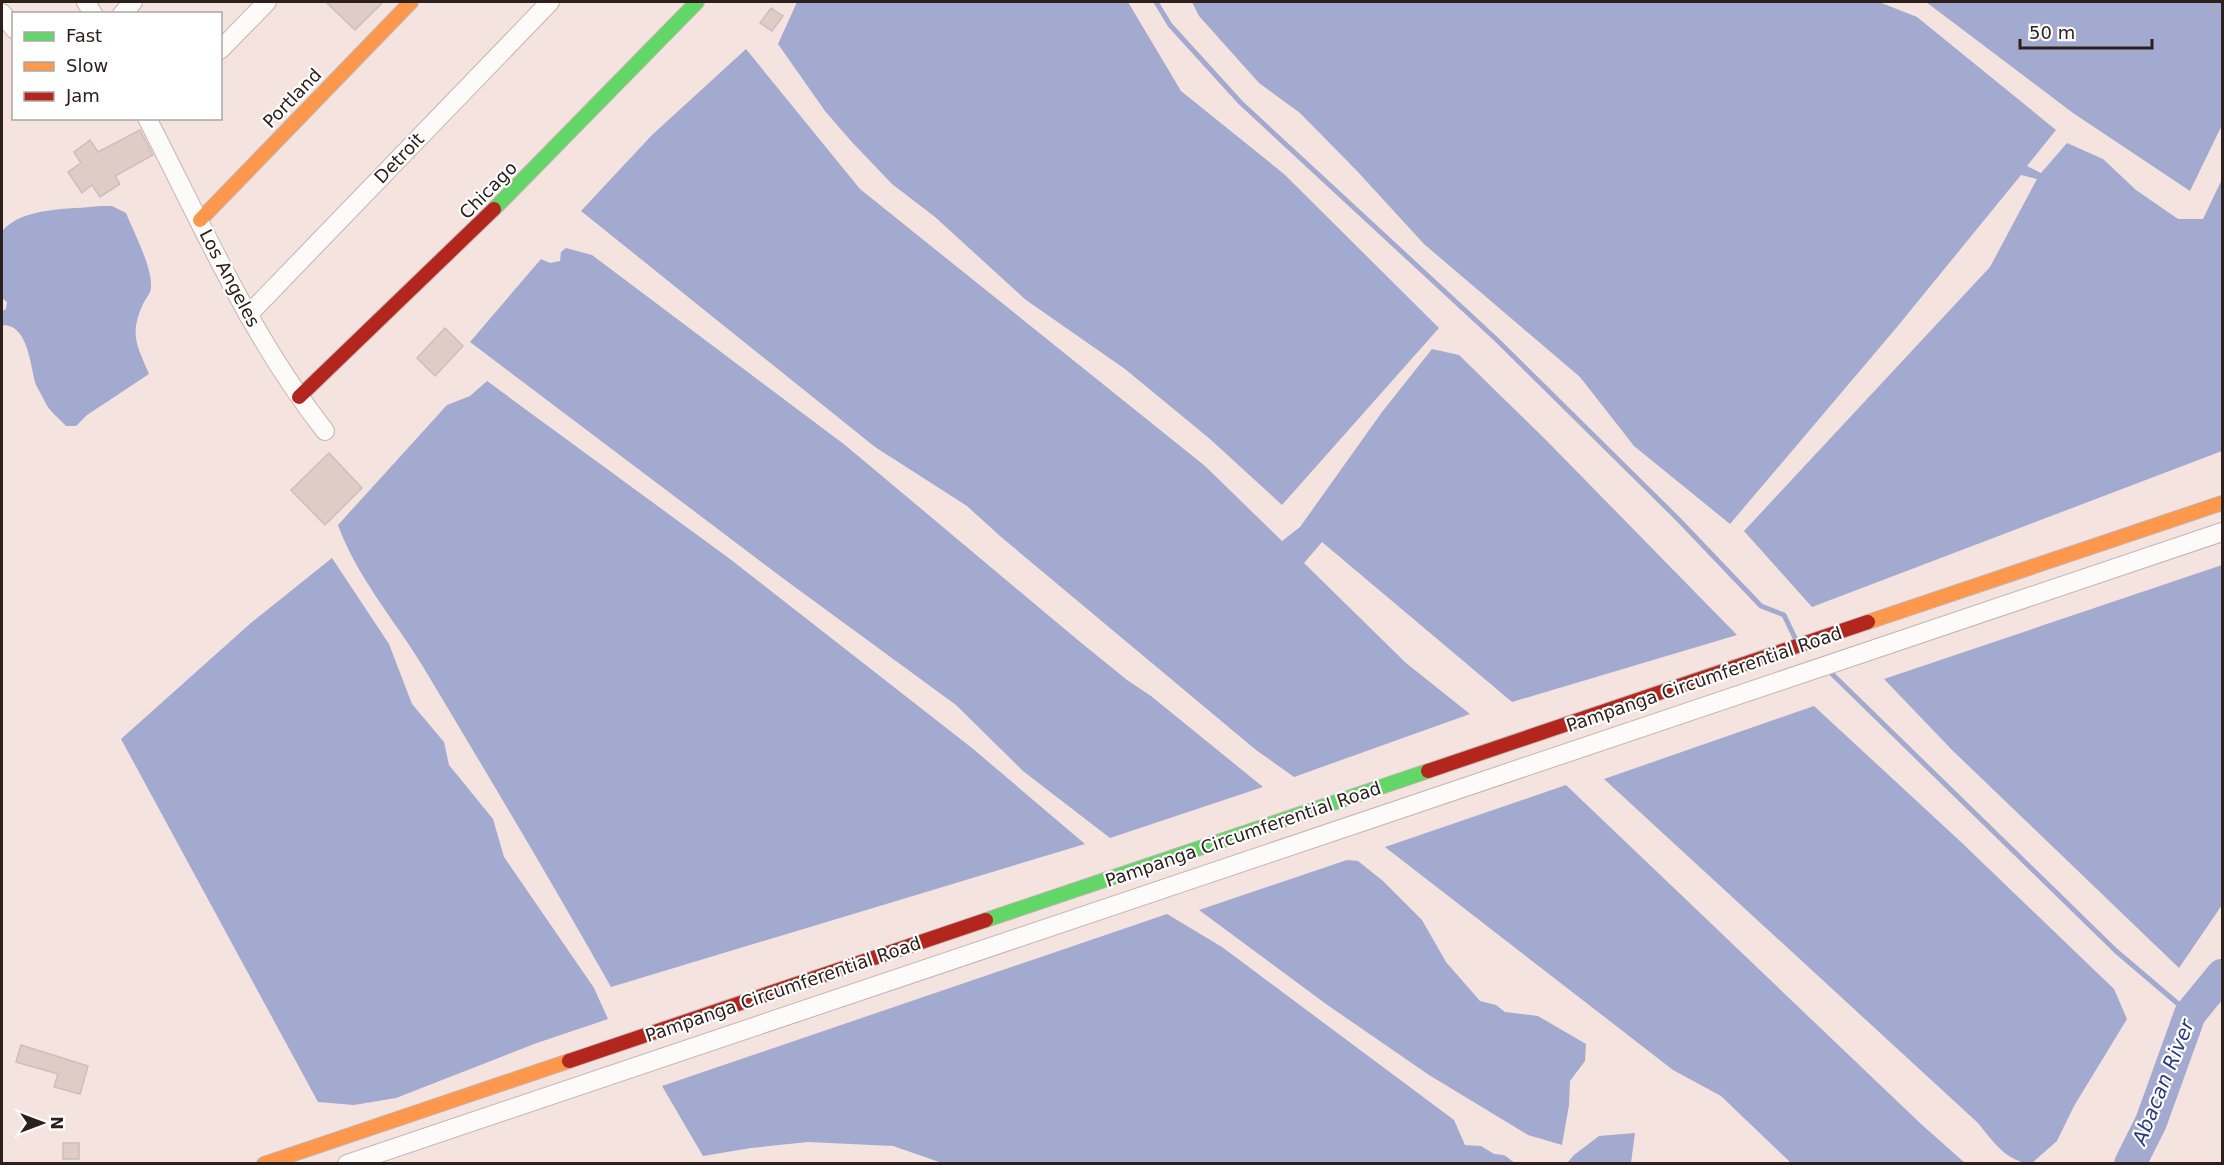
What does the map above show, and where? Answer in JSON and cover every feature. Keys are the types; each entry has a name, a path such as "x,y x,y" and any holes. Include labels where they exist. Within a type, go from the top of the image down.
{"street":[{"path":"222,48 267,2"},
{"name":"Portland","path":"200,220 411,2"},
{"name":"Detroit","path":"248,315 550,2"},
{"name":"Chicago","path":"299,398 505,200 694,3"},
{"path":"2,13 12,26"},
{"name":"Los Angeles","path":"150,120 248,315 299,398 325,431"},
{"name":"Pampanga Circumferential Road","path":"264,1164 2223,503"},
{"name":"Pampanga Circumferential Road","path":"347,1164 2223,532"}],"water":[{"path":"797,2 1128,2 1181,91 1284,174 1439,328 1282,505 1210,439 1125,369 1026,300 935,217 892,184 825,111 778,44"},
{"path":"1192,2 1879,2 1917,17 2056,130 2027,166 2041,173 2067,143 2103,159 2136,190 2178,219 2203,219 2222,179 2222,451 1812,607 1744,531 1990,267 2037,179 2021,175 1897,327 1730,524 1634,446 1580,377 1424,244 1300,113 1259,83 1199,16"},
{"path":"1926,2 2222,2 2222,125 2190,191 2073,113"},
{"path":"746,49 860,189 1205,466 1282,541 1300,527 1382,412 1432,349 1459,355 1545,439 1737,635 1512,702 1322,542 1304,563 1406,663 1470,714 1294,777 1256,750 967,506 875,447 581,211 652,135"},
{"path":"112,206 126,213 149,269 151,289 136,324 136,340 149,374 87,415 76,426 66,426 49,408 36,385 27,348 18,331 2,325 2,311 6,309 7,302 2,298 2,231 22,217 35,213"},
{"path":"566,248 592,255 845,445 1079,641 1263,787 1110,838 1023,771 956,705 788,582 470,342 541,259 550,263 560,261 561,252"},
{"path":"487,381 730,559 972,748 1085,844 611,987 422,665 365,580 338,525 447,405 470,396"},
{"path":"332,558 389,644 412,704 444,742 449,765 493,819 504,857 594,988 608,1019 534,1044 396,1098 354,1105 318,1102 121,739 252,622"},
{"path":"2222,565 2222,905 2179,968 1952,750 1884,679"},
{"path":"1814,706 1961,842 2114,989 2127,1019 2074,1106 2057,1141 2032,1163 2015,1160 2001,1150 1978,1123 1604,779"},
{"path":"1566,785 1921,1124 1965,1163 1791,1163 1721,1096 1673,1070 1385,847"},
{"path":"1347,860 1358,861 1383,881 1422,920 1446,962 1480,1001 1496,1005 1505,1012 1538,1016 1586,1044 1585,1061 1570,1081 1569,1105 1562,1145 1528,1135 1429,1075 1326,1004 1199,910"},
{"path":"1167,914 1222,947 1454,1120 1465,1145 1481,1146 1494,1154 1504,1155 1515,1163 945,1164 893,1146 808,1142 703,1156 662,1086"},
{"path":"1635,1133 1631,1163 1567,1163 1599,1136"}],"building":[{"path":"326,2 383,2 355,30"},
{"path":"771,8 783,16 772,31 760,23"},
{"path":"140,130 153,155 115,176 120,184 100,197 92,185 82,193 68,172 81,163 74,152 90,140 98,152"},
{"path":"445,328 463,346 435,376 417,358"},
{"path":"329,453 362,488 325,525 291,490"},
{"path":"21,1045 88,1066 80,1094 54,1087 58,1074 16,1062"},
{"path":"63,1143 79,1143 79,1159 63,1159"}],"waterway":[{"path":"1156,2 1170,25 1241,103 1497,340 1678,519 1761,606 1784,615 1795,638"},
{"path":"1828,670 2116,951 2190,1014"},
{"name":"Abacan River","path":"2130,1164 2151,1122 2190,1014 2222,975"}],"traffic: fast":[{"path":"494,209 697,2"},
{"path":"986,920 1428,771"}],"traffic: slow":[{"path":"200,220 411,2"},
{"path":"1868,622 2222,503"},
{"path":"264,1164 569,1061"}],"traffic: jam":[{"path":"299,397 494,209"},
{"path":"1428,771 1868,622"},
{"path":"569,1061 986,920"}]}
